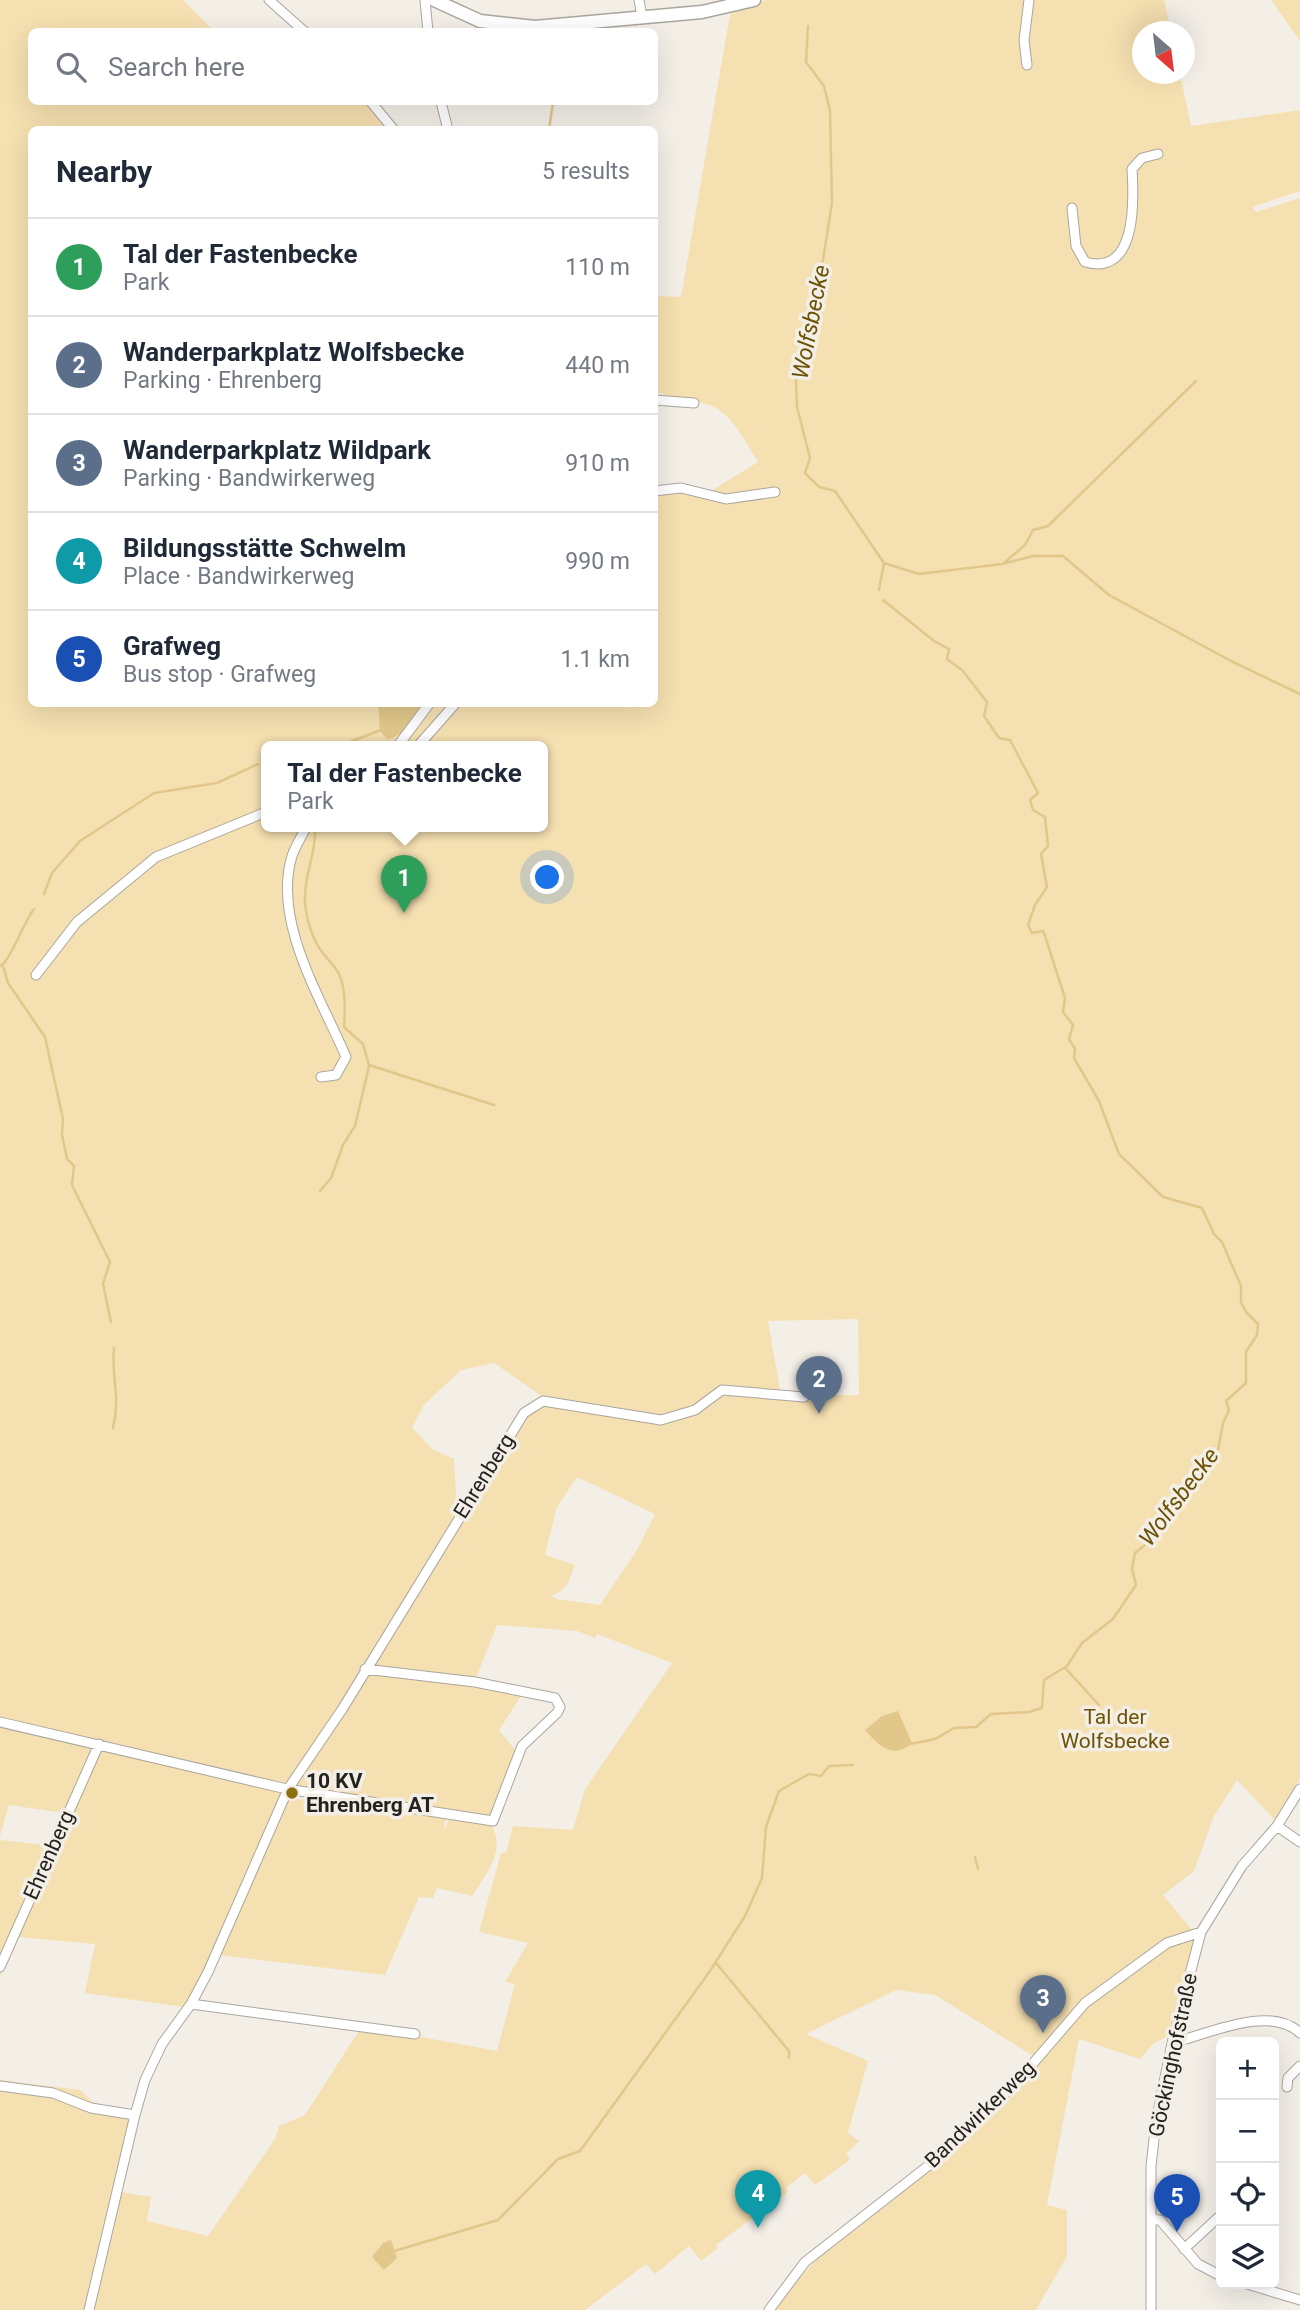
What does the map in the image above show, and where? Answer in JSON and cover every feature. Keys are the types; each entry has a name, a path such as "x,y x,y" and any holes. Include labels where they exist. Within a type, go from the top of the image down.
{"main road":[{"path":"433,0 462,16 509,26 535,27 718,10 754,0"}],"street":[{"path":"269,0 300,28"},
{"path":"425,0 428,28"},
{"path":"639,0 642,17"},
{"path":"1027,65 1024,40 1029,0"},
{"path":"373,105 391,126"},
{"path":"442,105 447,126"},
{"path":"1072,208 1076,246 1085,262 1095,265 1117,258 1128,242 1132,169 1142,158 1158,154"},
{"path":"658,400 694,403"},
{"path":"658,491 681,488 726,499 775,492"},
{"path":"401,741 427,707"},
{"path":"422,741 452,707"},
{"path":"36,975 77,922 156,857 261,814"},
{"path":"304,832 292,856 289,902 309,981 346,1057 336,1075 321,1077"},
{"name":"Ehrenberg","path":"89,2310 135,2115 145,2080 162,2044 191,2004 208,1972 288,1789 529,1407 543,1401 661,1420 695,1410 722,1390 804,1397"},
{"path":"0,1722 288,1789 493,1821 522,1746 560,1707 555,1698 488,1684 365,1669"},
{"name":"Ehrenberg","path":"0,1967 99,1744"},
{"name":"Göckinghofstraße","path":"1151,2310 1152,2155 1172,2043 1201,1932 1242,1866 1277,1826 1300,1789"},
{"path":"1277,1826 1300,1842"},
{"name":"Bandwirkerweg","path":"769,2310 805,2262 933,2162 1017,2082 1085,2003 1167,1943 1201,1932"},
{"path":"191,2004 415,2034"},
{"path":"1172,2043 1261,2019 1281,2021 1300,2033"},
{"path":"1287,2087 1288,2078 1300,2066"},
{"path":"0,2086 53,2093 91,2108 135,2115"},
{"path":"1151,2219 1160,2220 1198,2264 1216,2273"},
{"path":"1184,2249 1216,2220"},
{"path":"1264,2289 1300,2300"}],"green space":[{"name":"Tal der Wolfsbecke","path":"0,0 183,0 211,28 28,28 28,105 373,105 390,126 28,126 28,707 658,707 658,487 706,494 758,462 737,428 716,408 702,403 663,398 663,393 658,393 658,296 681,297 730,14 766,0 1164,0 1169,21 1132,21 1132,84 1182,84 1191,126 1300,110 1300,191 1252,207 1256,212 1300,198 1300,1779 1275,1820 1237,1780 1214,1816 1194,1871 1163,1895 1196,1935 1169,2036 1154,2043 1140,2059 1079,2039 1047,2205 1067,2210 1067,2256 1036,2310 771,2310 826,2249 953,2146 1035,2057 935,1995 896,1990 806,2034 868,2061 848,2133 859,2141 846,2154 850,2160 815,2185 805,2173 786,2188 788,2192 716,2245 718,2248 701,2261 689,2246 655,2274 646,2264 585,2310 0,2310 0,2080 80,2090 95,2104 134,2111 121,2192 151,2197 147,2221 208,2236 275,2139 279,2126 305,2115 362,2026 497,2051 515,1984 505,1982 528,1943 479,1932 501,1853 506,1853 513,1826 573,1830 585,1789 672,1663 597,1634 595,1638 577,1631 497,1625 474,1683 362,1672 287,1789 199,1985 184,2007 85,1993 95,1944 18,1937 0,1976 0,1840 55,1846 71,1814 9,1805 0,1836","holes":["858,1319 859,1395 781,1396 768,1321","494,1363 546,1399 527,1414 463,1515 457,1510 454,1459 432,1449 412,1427 424,1405 461,1370","577,1477 655,1514 637,1550 600,1605 556,1599 551,1595 564,1588 575,1565 545,1555 557,1507"]},
{"path":"1271,0 1300,0 1300,41"},
{"path":"369,1675 474,1684 521,1696 499,1730 515,1750 491,1818 448,1811 443,1831 451,1816 492,1826 497,1845 488,1871 472,1896 437,1888 433,1898 419,1897 385,1975 218,1955 285,1798 309,1800 311,1794 324,1791 295,1786 363,1678"}],"shaded area":[{"path":"378,707 425,707 421,715 398,735 387,739 380,731"},
{"path":"898,1711 912,1743 892,1751 881,1746 865,1730 882,1716"},
{"path":"391,2240 397,2258 384,2270 372,2257 383,2243"}],"waterway":[{"name":"Wolfsbecke","path":"808,26 806,62 824,86 830,111 832,203 813,323 800,353 796,380 797,407 810,458 805,473 819,487 835,491 884,563 879,590"},
{"path":"550,126 553,105"},
{"path":"1005,562 1025,545 1033,530 1048,526 1196,381"},
{"path":"884,563 919,574 1002,564 1033,556 1063,556 1109,595 1231,661 1300,694"},
{"name":"Wolfsbecke","path":"883,600 934,641 949,649 947,659 963,671 987,702 984,716 999,738 1010,740 1038,793 1030,800 1033,810 1045,817 1048,846 1041,854 1047,887 1035,905 1028,925 1032,933 1043,931 1045,936 1065,998 1063,1012 1073,1025 1069,1039 1075,1049 1074,1058 1099,1101 1119,1154 1163,1197 1202,1208 1214,1234 1222,1242 1241,1286 1241,1302 1246,1312 1258,1324 1257,1335 1246,1352 1246,1383 1226,1401 1229,1410 1223,1423 1218,1450 1204,1460 1193,1486 1186,1495 1164,1511 1155,1537 1135,1553 1132,1569 1136,1585 1113,1619 1082,1643 1067,1666 1044,1680 1042,1708 1029,1712 991,1714 976,1727 954,1728 935,1739 910,1744"},
{"path":"353,741 381,730"},
{"path":"44,894 52,873 80,841 154,793 217,783 258,764"},
{"path":"315,832 306,883 306,908 315,941 337,971 343,986 344,1027 363,1044 369,1065 494,1105"},
{"path":"0,966 8,957 34,909"},
{"path":"3,966 8,983 45,1037 63,1119 62,1135 67,1159 74,1166 72,1185 110,1262 103,1284 111,1322"},
{"path":"320,1191 331,1178 343,1145 355,1126 369,1066"},
{"path":"113,1428 116,1406 114,1348"},
{"path":"1066,1669 1099,1705"},
{"path":"1107,1718 1108,1725"},
{"path":"391,2252 498,2220 558,2159 580,2151 710,1971 745,1916 762,1878 766,1827 779,1791 809,1774 821,1776 829,1766 853,1765"},
{"path":"975,1857 978,1869"},
{"path":"716,1963 789,2051 789,2058"}],"place":[{"name":"Tal der Fastenbecke","path":"404,913"},
{"name":"Wanderparkplatz Wolfsbecke","path":"819,1414"},
{"name":"10 KV Ehrenberg AT","path":"292,1793"},
{"name":"Wanderparkplatz Wildpark","path":"1043,2033"},
{"name":"Bildungsstätte Schwelm","path":"758,2228"},
{"name":"Grafweg","path":"1177,2232"}]}
